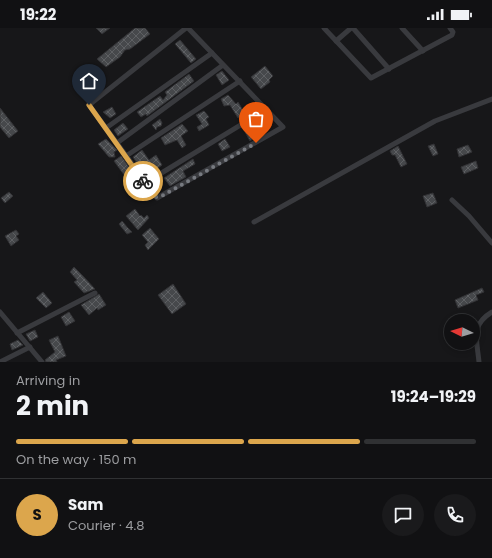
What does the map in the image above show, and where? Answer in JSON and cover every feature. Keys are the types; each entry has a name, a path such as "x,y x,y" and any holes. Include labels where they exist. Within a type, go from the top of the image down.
{"street":[{"path":"187,28 282,124 282,128 160,197 154,197 89,105 90,102 187,28"},
{"path":"324,28 371,78 452,35 453,32 450,28"},
{"path":"336,41 352,28 390,69"},
{"path":"402,28 423,51"},
{"path":"106,128 212,53"},
{"path":"117,143 223,65"},
{"path":"126,156 240,81"},
{"path":"254,222 435,121 492,98"},
{"path":"145,183 267,109"},
{"path":"452,200 469,216 492,244"},
{"path":"17,333 95,293"},
{"path":"0,312 42,362"},
{"path":"479,362 476,328 479,322 492,312"},
{"path":"0,362 30,347"}],"building":[{"path":"96,28 110,28 102,34"},
{"path":"135,28 145,28 150,34 130,49 125,50 120,57 106,67 97,59"},
{"path":"180,40 196,59 191,63 175,44"},
{"path":"265,66 273,76 269,80 270,82 261,89 251,77"},
{"path":"222,71 229,80 222,85 216,75"},
{"path":"81,72 89,81 79,87 73,79"},
{"path":"189,74 194,81 147,116 146,114 141,117 137,112 160,96 163,100 167,95 165,92"},
{"path":"228,95 236,104 238,102 245,114 238,118 230,105 224,106 221,99"},
{"path":"112,107 116,114 110,118 103,112"},
{"path":"0,108 18,131 9,138 0,127"},
{"path":"204,111 209,117 206,119 209,125 199,131 197,127 202,124 196,115"},
{"path":"263,116 270,127 263,132 256,126 255,121"},
{"path":"160,119 162,123 161,126 157,127 156,130 152,125"},
{"path":"123,123 128,129 118,136 114,130"},
{"path":"182,124 188,131 181,136 186,145 182,148 177,140 165,145 161,138"},
{"path":"253,128 257,136 250,141 245,132"},
{"path":"106,139 117,150 114,152 115,157 109,157 98,144"},
{"path":"225,139 230,147 222,151 218,144"},
{"path":"434,144 438,154 433,156 428,146"},
{"path":"468,145 472,152 459,157 457,149"},
{"path":"398,146 407,164 401,167 395,155 392,155 390,151"},
{"path":"142,150 149,160 156,155 162,165 146,177 133,157"},
{"path":"121,156 137,178 130,183 114,161"},
{"path":"193,159 195,164 183,171 186,177 170,186 164,178"},
{"path":"476,161 478,168 464,174 461,167"},
{"path":"9,192 13,196 5,203 1,198"},
{"path":"433,193 437,203 427,207 423,196"},
{"path":"135,209 140,216 141,215 144,218 147,215 149,218 138,230 126,216"},
{"path":"122,221 132,232 127,234 119,224"},
{"path":"150,228 159,239 148,250 145,245 148,242 142,235"},
{"path":"16,230 19,234 16,236 19,240 11,246 5,236"},
{"path":"74,267 95,289 84,293 74,282 77,280 70,272"},
{"path":"173,284 186,304 172,314 158,295"},
{"path":"482,288 484,292 476,295 478,300 458,308 455,300"},
{"path":"43,292 52,303 46,308 36,298"},
{"path":"99,294 106,305 98,310 97,308 89,315 81,305"},
{"path":"69,312 75,321 66,326 61,317"},
{"path":"35,330 38,337 30,341 26,334"},
{"path":"58,336 66,356 56,360 57,362 46,362 45,360 55,352 49,340"},
{"path":"18,340 23,345 12,350 10,344"}],"way so far":[{"path":"143,181 154,197 160,197 256,143"}],"route":[{"path":"89,105 143,181"}]}
